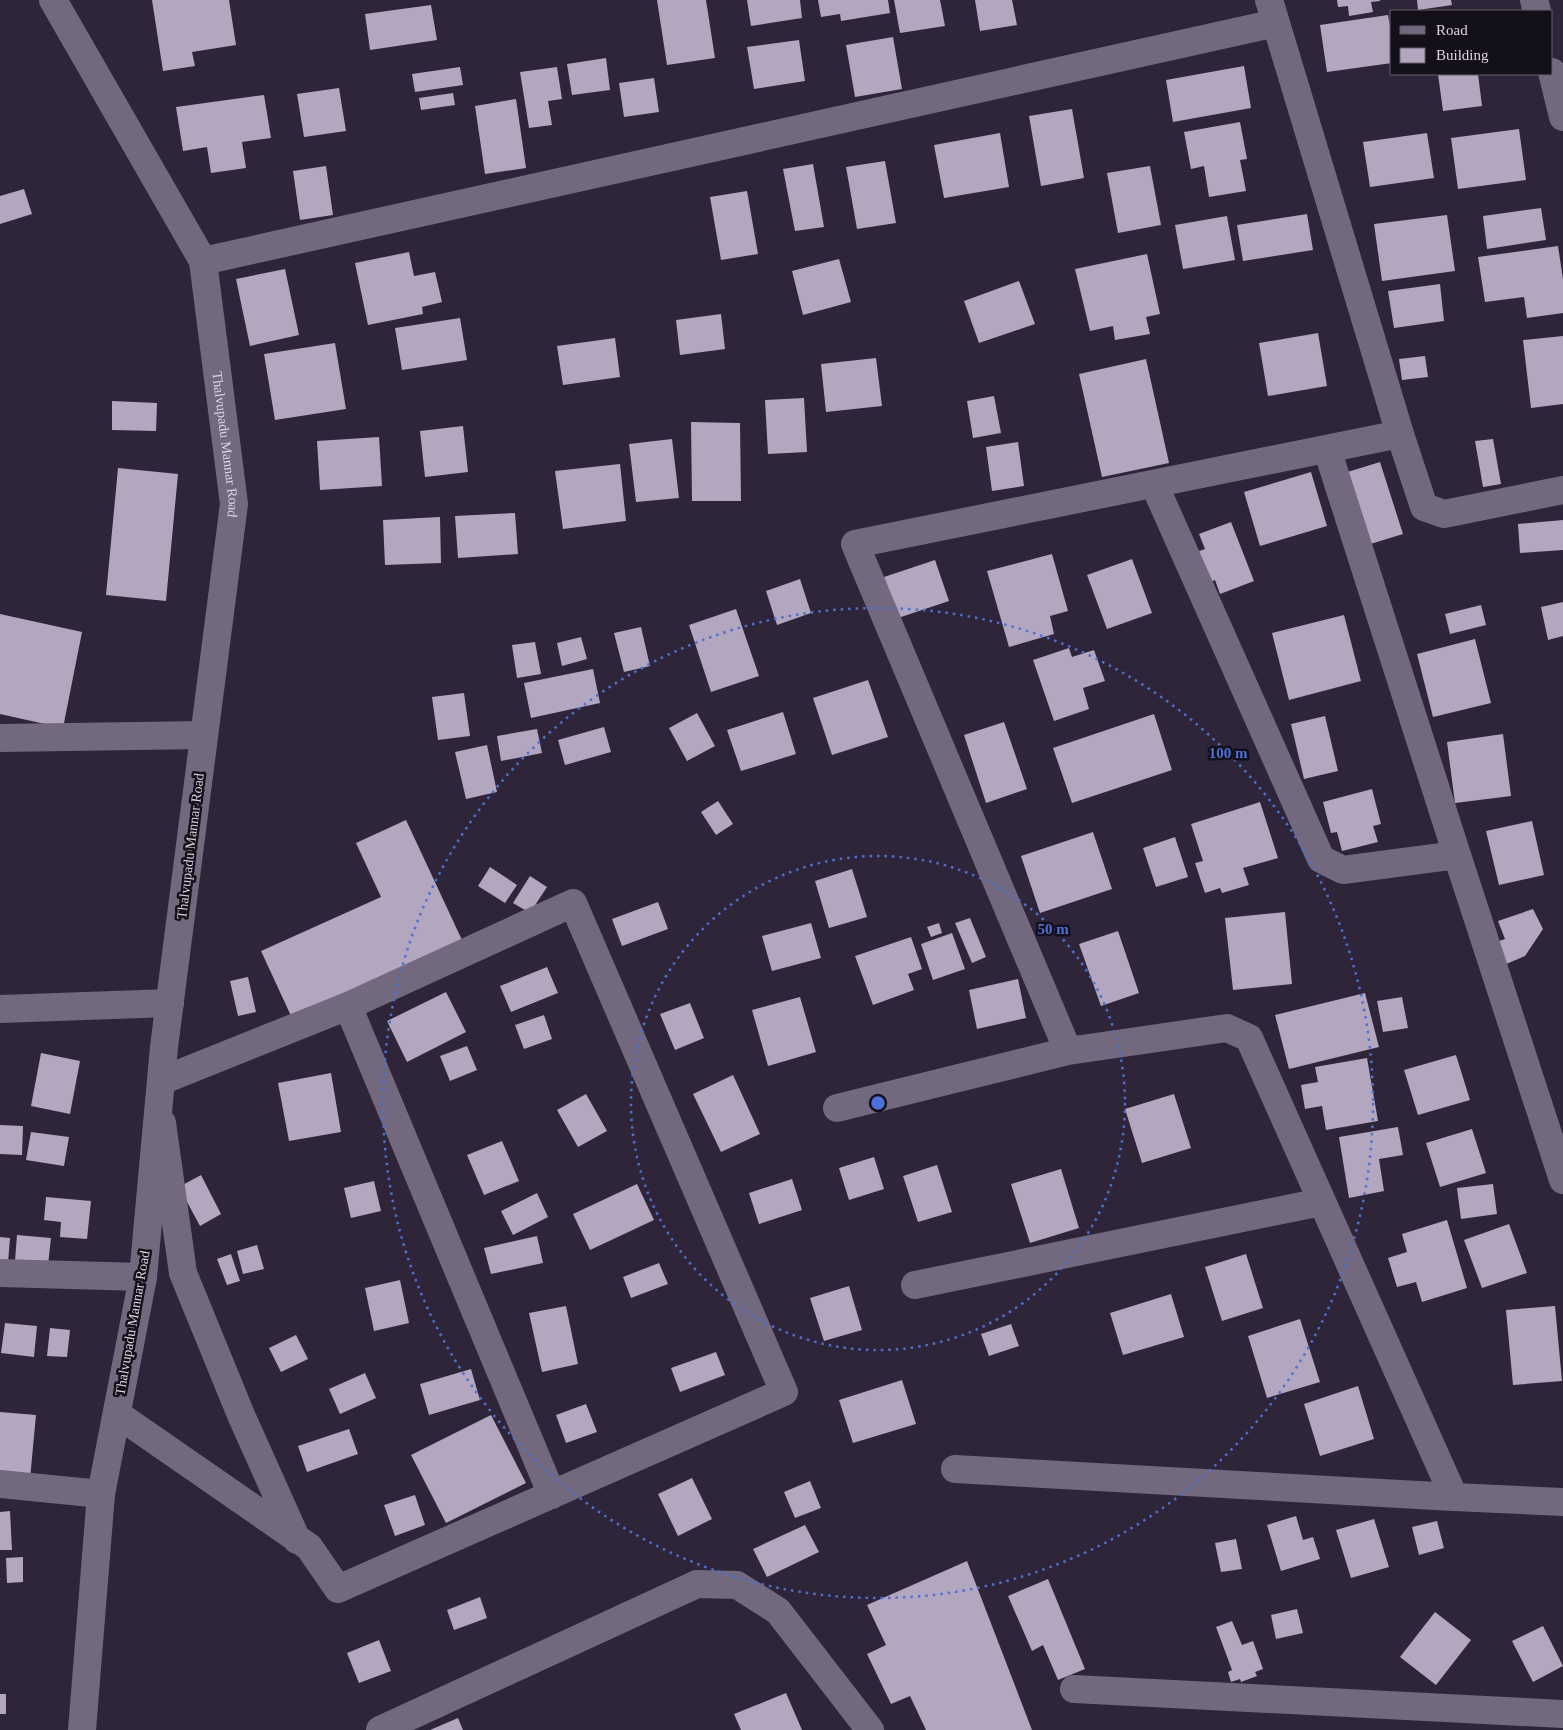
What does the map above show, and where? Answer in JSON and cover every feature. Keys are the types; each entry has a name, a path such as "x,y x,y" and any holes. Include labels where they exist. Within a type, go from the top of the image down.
{"street":[{"name":"Thalvupadu Mannar Road","path":"53,0 202,261 234,504 170,1003 143,1277 102,1494 82,1730"},
{"path":"202,261 1273,12 1400,434 1424,507 1444,514 1563,490"},
{"path":"1553,75 1563,117"},
{"path":"1068,1051 855,544 1400,434"},
{"path":"1327,449 1563,1180"},
{"path":"1154,484 1321,859 1343,870 1457,855"},
{"path":"0,738 204,735"},
{"path":"116,1414 298,1541 309,1547 338,1589 784,1392 574,903 160,1090 183,1273 241,1415 298,1541"},
{"path":"0,1009 170,1003"},
{"path":"348,1006 552,1495"},
{"path":"837,1108 1068,1051 1227,1028 1249,1038 1454,1496"},
{"path":"914,1285 1321,1202"},
{"path":"0,1274 143,1277"},
{"path":"955,1469 1563,1502"},
{"path":"0,1484 102,1494"},
{"path":"380,1730 697,1584 737,1585 778,1611 870,1730"},
{"path":"1074,1689 1563,1714"}],"building":[{"path":"152,0 229,0 236,45 192,52 195,66 163,71"},
{"path":"657,0 706,0 715,58 667,65"},
{"path":"747,0 800,0 802,18 751,26"},
{"path":"818,0 888,0 890,13 841,21 840,14 821,17"},
{"path":"894,0 940,0 945,26 900,33"},
{"path":"975,0 1012,0 1017,25 980,31"},
{"path":"1337,0 1380,1 1371,2 1373,12 1349,16 1348,6 1338,7"},
{"path":"1417,0 1451,0 1452,5 1418,10"},
{"path":"431,5 437,40 370,50 365,14"},
{"path":"1388,15 1390,26 1390,63 1327,72 1320,25"},
{"path":"893,37 902,89 855,97 846,45"},
{"path":"799,40 805,81 754,89 747,47"},
{"path":"606,58 610,90 572,95 567,64"},
{"path":"1244,66 1251,108 1173,122 1166,80"},
{"path":"460,67 463,85 415,92 412,74"},
{"path":"557,67 562,99 548,101 552,125 529,128 520,72"},
{"path":"1438,75 1478,75 1482,106 1443,111"},
{"path":"654,78 659,112 624,117 619,83"},
{"path":"339,88 346,131 304,137 297,94"},
{"path":"453,93 455,105 421,110 419,98"},
{"path":"264,95 271,138 242,142 246,168 211,173 207,147 183,151 176,107"},
{"path":"516,99 526,168 485,174 475,106"},
{"path":"1072,109 1084,178 1041,186 1029,116"},
{"path":"1240,122 1247,159 1240,160 1246,191 1209,197 1204,166 1191,169 1184,132"},
{"path":"1519,129 1526,180 1458,189 1451,138"},
{"path":"1000,133 1009,187 944,198 934,145"},
{"path":"1427,133 1434,178 1370,187 1363,142"},
{"path":"885,161 896,223 857,229 846,167"},
{"path":"813,164 824,227 795,231 783,169"},
{"path":"326,166 333,215 300,220 293,171"},
{"path":"1150,166 1161,225 1118,233 1107,173"},
{"path":"24,189 32,214 0,224 0,196"},
{"path":"747,191 758,254 721,260 710,197"},
{"path":"1541,208 1546,240 1487,249 1483,216"},
{"path":"1307,214 1313,250 1243,261 1237,225"},
{"path":"1447,215 1455,271 1382,281 1374,224"},
{"path":"1227,216 1235,260 1183,269 1175,225"},
{"path":"1558,246 1563,279 1563,313 1527,318 1524,297 1485,302 1478,257"},
{"path":"409,252 414,276 435,272 442,302 422,307 423,314 368,325 355,263"},
{"path":"1147,254 1160,314 1146,317 1150,334 1115,340 1113,326 1090,331 1075,269"},
{"path":"839,259 851,302 803,315 792,271"},
{"path":"285,269 299,335 250,346 236,279"},
{"path":"1019,281 1035,324 979,343 964,301"},
{"path":"1440,284 1444,321 1394,328 1388,291"},
{"path":"721,314 725,349 680,355 676,320"},
{"path":"460,318 467,360 402,370 395,328"},
{"path":"1318,333 1327,386 1268,396 1259,343"},
{"path":"1563,336 1563,404 1531,408 1523,340"},
{"path":"615,338 620,377 563,385 557,346"},
{"path":"335,343 346,409 275,420 264,354"},
{"path":"1425,356 1428,377 1402,380 1399,359"},
{"path":"876,358 882,406 826,412 821,364"},
{"path":"1146,359 1169,463 1102,477 1079,374"},
{"path":"994,396 1001,433 973,438 967,401"},
{"path":"804,398 807,452 768,454 765,400"},
{"path":"112,401 157,403 156,431 112,430"},
{"path":"691,422 740,423 741,501 692,501"},
{"path":"463,426 468,472 425,477 420,431"},
{"path":"379,437 382,486 320,490 317,441"},
{"path":"672,439 679,498 636,502 629,444"},
{"path":"1493,439 1501,484 1483,487 1475,441"},
{"path":"1018,442 1024,486 992,491 986,447"},
{"path":"1380,462 1403,534 1364,546 1341,474"},
{"path":"620,464 626,521 563,529 555,471"},
{"path":"118,468 178,474 166,601 106,595"},
{"path":"1311,472 1327,526 1260,546 1244,492"},
{"path":"515,513 518,554 458,558 455,516"},
{"path":"440,517 441,563 385,565 383,520"},
{"path":"1563,520 1563,550 1520,553 1518,524"},
{"path":"1231,522 1254,581 1220,594 1215,580 1203,585 1191,554 1205,549 1199,534"},
{"path":"1052,554 1068,611 1050,616 1054,634 1009,647 987,571"},
{"path":"1132,559 1152,613 1107,629 1087,575"},
{"path":"935,560 949,601 898,618 884,577"},
{"path":"800,579 811,613 777,625 766,591"},
{"path":"1563,602 1563,636 1548,640 1541,607"},
{"path":"1481,605 1486,625 1450,634 1445,614"},
{"path":"736,609 759,676 711,692 689,625"},
{"path":"0,614 82,632 63,728 0,714"},
{"path":"1344,615 1361,681 1289,700 1272,633"},
{"path":"641,627 650,666 624,672 614,633"},
{"path":"581,637 587,659 562,666 557,643"},
{"path":"1475,639 1491,703 1433,717 1417,654"},
{"path":"535,642 541,674 517,678 512,645"},
{"path":"1069,648 1072,657 1094,650 1105,681 1083,688 1089,709 1054,721 1033,660"},
{"path":"593,669 600,703 531,718 524,683"},
{"path":"868,680 888,737 832,755 813,698"},
{"path":"464,693 470,736 438,740 432,697"},
{"path":"783,712 796,754 741,771 727,730"},
{"path":"697,713 715,746 687,761 669,728"},
{"path":"1154,714 1172,770 1072,803 1053,748"},
{"path":"1325,716 1338,771 1304,779 1291,724"},
{"path":"1004,722 1027,789 986,803 964,735"},
{"path":"604,727 611,752 565,765 558,740"},
{"path":"537,729 542,753 501,761 497,736"},
{"path":"1503,734 1511,796 1455,803 1447,742"},
{"path":"487,745 497,792 466,799 455,752"},
{"path":"1372,789 1381,824 1373,826 1378,842 1342,851 1337,832 1331,833 1323,802"},
{"path":"718,801 733,824 716,835 701,812"},
{"path":"1260,802 1278,858 1243,868 1249,885 1222,893 1220,888 1205,893 1195,863 1203,861 1191,824"},
{"path":"406,820 462,940 292,1018 261,951 381,897 356,843"},
{"path":"1532,821 1544,875 1499,885 1486,831"},
{"path":"1093,832 1112,889 1040,913 1021,856"},
{"path":"1175,837 1188,877 1156,887 1143,848"},
{"path":"490,867 517,885 505,903 478,886"},
{"path":"852,869 867,917 829,928 815,881"},
{"path":"530,876 547,887 530,913 513,903"},
{"path":"658,902 668,929 622,946 612,919"},
{"path":"1533,909 1543,929 1525,956 1504,965 1496,942 1505,939 1498,921"},
{"path":"1285,912 1292,984 1233,990 1225,918"},
{"path":"970,918 986,957 972,963 955,923"},
{"path":"811,923 821,958 772,971 762,936"},
{"path":"939,923 942,933 931,937 927,927"},
{"path":"1118,931 1139,993 1101,1006 1079,944"},
{"path":"952,933 965,969 933,980 921,944"},
{"path":"911,937 922,969 908,974 914,990 873,1005 855,956"},
{"path":"547,967 558,993 511,1012 500,986"},
{"path":"248,977 256,1012 238,1016 230,981"},
{"path":"1018,979 1026,1018 977,1029 969,990"},
{"path":"446,992 466,1032 407,1062 387,1021"},
{"path":"1365,993 1379,1047 1289,1069 1275,1015"},
{"path":"800,997 816,1052 768,1066 752,1010"},
{"path":"1402,997 1408,1028 1383,1032 1377,1001"},
{"path":"690,1003 704,1038 675,1050 660,1014"},
{"path":"544,1015 552,1039 524,1049 515,1025"},
{"path":"467,1046 477,1070 450,1081 440,1056"},
{"path":"41,1053 80,1061 70,1114 31,1106"},
{"path":"1456,1055 1470,1100 1418,1115 1404,1070"},
{"path":"1367,1058 1378,1121 1326,1130 1322,1106 1305,1109 1301,1085 1318,1082 1315,1067"},
{"path":"331,1073 341,1132 289,1141 278,1083"},
{"path":"733,1075 760,1134 721,1152 693,1094"},
{"path":"586,1094 607,1131 578,1147 557,1110"},
{"path":"1174,1094 1191,1148 1142,1163 1125,1109"},
{"path":"0,1125 23,1126 22,1155 0,1154"},
{"path":"1398,1127 1403,1155 1379,1159 1384,1191 1349,1198 1339,1137"},
{"path":"1472,1129 1486,1173 1440,1187 1426,1143"},
{"path":"31,1132 69,1137 64,1166 26,1160"},
{"path":"502,1141 519,1181 484,1195 467,1155"},
{"path":"874,1157 884,1189 849,1200 839,1168"},
{"path":"937,1165 952,1212 918,1222 903,1176"},
{"path":"1061,1169 1079,1228 1030,1243 1011,1184"},
{"path":"201,1175 221,1214 200,1226 179,1187"},
{"path":"792,1179 802,1210 759,1224 749,1193"},
{"path":"374,1181 381,1211 351,1218 344,1188"},
{"path":"637,1184 654,1220 590,1250 573,1214"},
{"path":"1493,1184 1497,1214 1461,1219 1457,1188"},
{"path":"537,1193 548,1217 513,1235 501,1211"},
{"path":"46,1197 91,1201 87,1239 60,1237 61,1222 44,1220"},
{"path":"1447,1220 1467,1288 1422,1302 1416,1282 1397,1287 1388,1258 1407,1252 1402,1234"},
{"path":"1509,1224 1527,1273 1482,1288 1464,1240"},
{"path":"17,1235 51,1238 48,1265 15,1261"},
{"path":"537,1236 543,1263 491,1274 484,1248"},
{"path":"0,1237 10,1238 8,1263 0,1262"},
{"path":"257,1245 264,1269 243,1274 237,1251"},
{"path":"231,1254 240,1281 227,1285 217,1259"},
{"path":"1246,1254 1263,1308 1222,1321 1205,1267"},
{"path":"659,1263 668,1284 631,1298 623,1277"},
{"path":"400,1280 409,1323 374,1331 365,1288"},
{"path":"849,1286 862,1330 824,1341 810,1298"},
{"path":"1171,1294 1184,1337 1123,1355 1110,1313"},
{"path":"566,1306 578,1364 542,1372 529,1313"},
{"path":"1555,1306 1562,1381 1513,1385 1506,1310"},
{"path":"1300,1319 1320,1382 1267,1398 1248,1336"},
{"path":"5,1323 37,1326 34,1357 1,1353"},
{"path":"1011,1324 1019,1346 989,1356 981,1334"},
{"path":"50,1328 70,1330 67,1357 47,1356"},
{"path":"296,1335 308,1359 281,1372 269,1348"},
{"path":"716,1352 725,1375 680,1392 671,1368"},
{"path":"471,1369 480,1400 429,1415 420,1384"},
{"path":"365,1373 376,1398 340,1414 329,1389"},
{"path":"902,1380 916,1424 853,1443 839,1400"},
{"path":"1358,1386 1374,1439 1320,1456 1304,1404"},
{"path":"586,1404 597,1432 566,1443 556,1415"},
{"path":"0,1412 36,1415 30,1479 0,1476"},
{"path":"491,1415 526,1483 446,1523 411,1455"},
{"path":"349,1429 358,1454 307,1472 298,1446"},
{"path":"692,1478 712,1519 678,1536 658,1494"},
{"path":"810,1481 821,1508 795,1518 784,1492"},
{"path":"415,1495 425,1525 395,1536 384,1505"},
{"path":"10,1511 12,1550 0,1550 0,1512"},
{"path":"1296,1516 1303,1540 1313,1537 1320,1559 1281,1571 1267,1525"},
{"path":"1374,1519 1389,1567 1351,1578 1336,1530"},
{"path":"1437,1521 1444,1548 1419,1555 1412,1527"},
{"path":"805,1525 819,1552 767,1577 753,1549"},
{"path":"1236,1539 1242,1569 1221,1572 1215,1543"},
{"path":"23,1557 23,1582 7,1583 6,1558"},
{"path":"967,1561 1032,1730 926,1730 910,1696 891,1704 867,1654 886,1645 867,1605"},
{"path":"1048,1579 1085,1669 1058,1680 1043,1645 1032,1651 1008,1596"},
{"path":"480,1597 487,1618 454,1630 447,1610"},
{"path":"1297,1609 1303,1633 1276,1639 1271,1615"},
{"path":"1435,1612 1471,1640 1436,1685 1400,1657"},
{"path":"1232,1621 1242,1645 1253,1641 1263,1669 1255,1672 1257,1676 1241,1682 1240,1679 1231,1682 1228,1672 1232,1670 1216,1627"},
{"path":"1543,1626 1563,1666 1533,1682 1512,1641"},
{"path":"379,1640 391,1671 359,1683 347,1653"},
{"path":"786,1693 802,1730 741,1730 734,1714"},
{"path":"0,1694 6,1694 6,1714 0,1714"},
{"path":"458,1718 463,1730 430,1730"}]}
